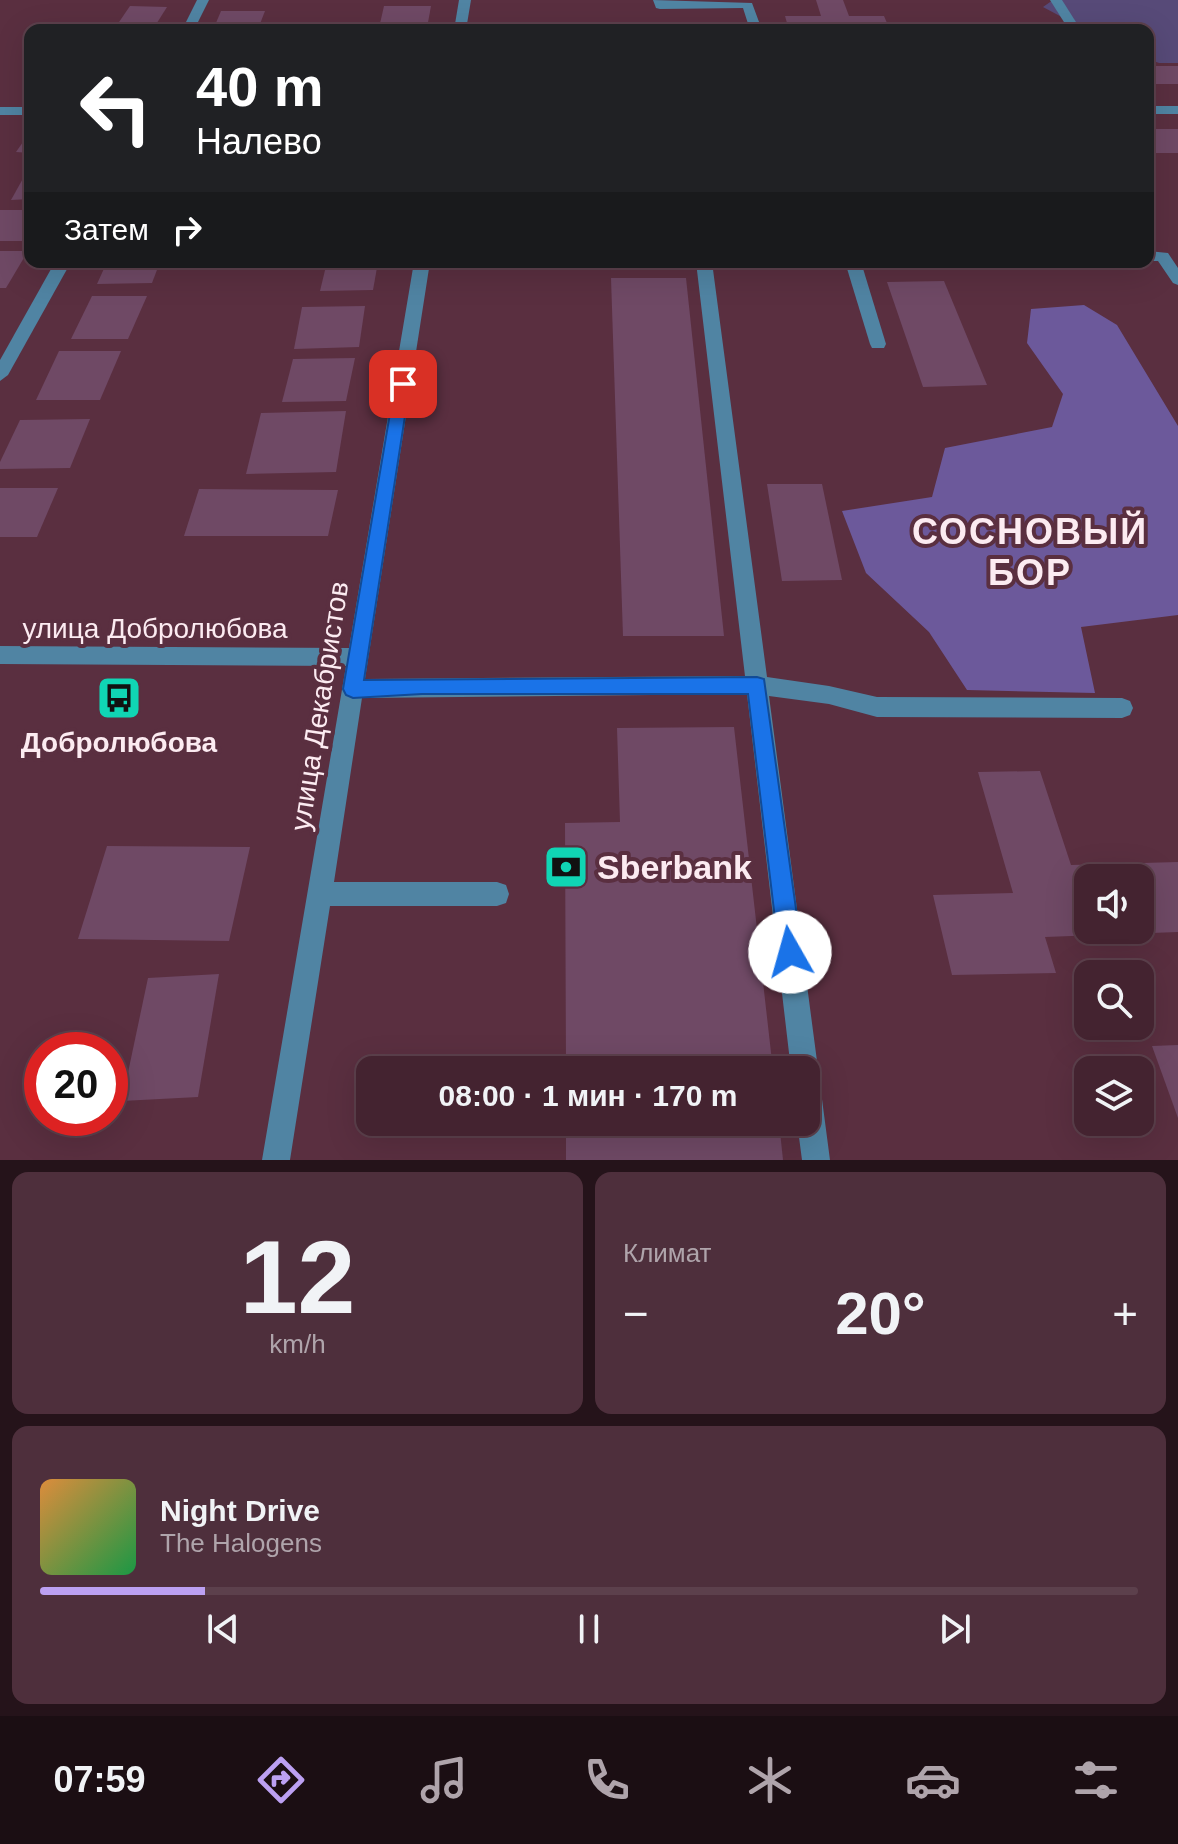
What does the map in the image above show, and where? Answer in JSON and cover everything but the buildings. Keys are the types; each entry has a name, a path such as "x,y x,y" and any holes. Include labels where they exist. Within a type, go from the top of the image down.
{"street":[{"path":"191,24 203,0"},
{"path":"461,24 465,0"},
{"path":"659,0 660,6 748,5 754,24"},
{"path":"1056,0 1071,24"},
{"path":"1154,110 1178,110"},
{"path":"0,111 24,111"},
{"path":"1154,256 1163,256 1178,280"},
{"path":"0,375 60,268"},
{"name":"улица Декабристов","path":"276,1160 421,268"},
{"path":"705,268 803,1056"},
{"path":"855,268 878,344"},
{"name":"улица Добролюбова","path":"0,655 358,657"},
{"path":"353,689 757,685 829,695 877,707 1122,708"},
{"path":"319,894 497,894"},
{"path":"813,1136 816,1160"}],"shaded area":[{"path":"1053,0 1178,0 1178,63 1154,61 1154,24 1075,24 1043,7"},
{"path":"1084,305 1117,325 1178,426 1178,615 1081,627 1095,693 967,690 929,632 866,573 842,511 932,497 945,448 1052,427 1063,394 1027,343 1031,309"}],"place":[{"name":"Добролюбова","path":"119,698"},
{"name":"Sberbank","path":"566,867"}],"district":[{"name":"СОСНОВЫЙ БОР","path":"1030,552"}],"route":[{"path":"403,384 353,689 757,685 790,952"}]}
